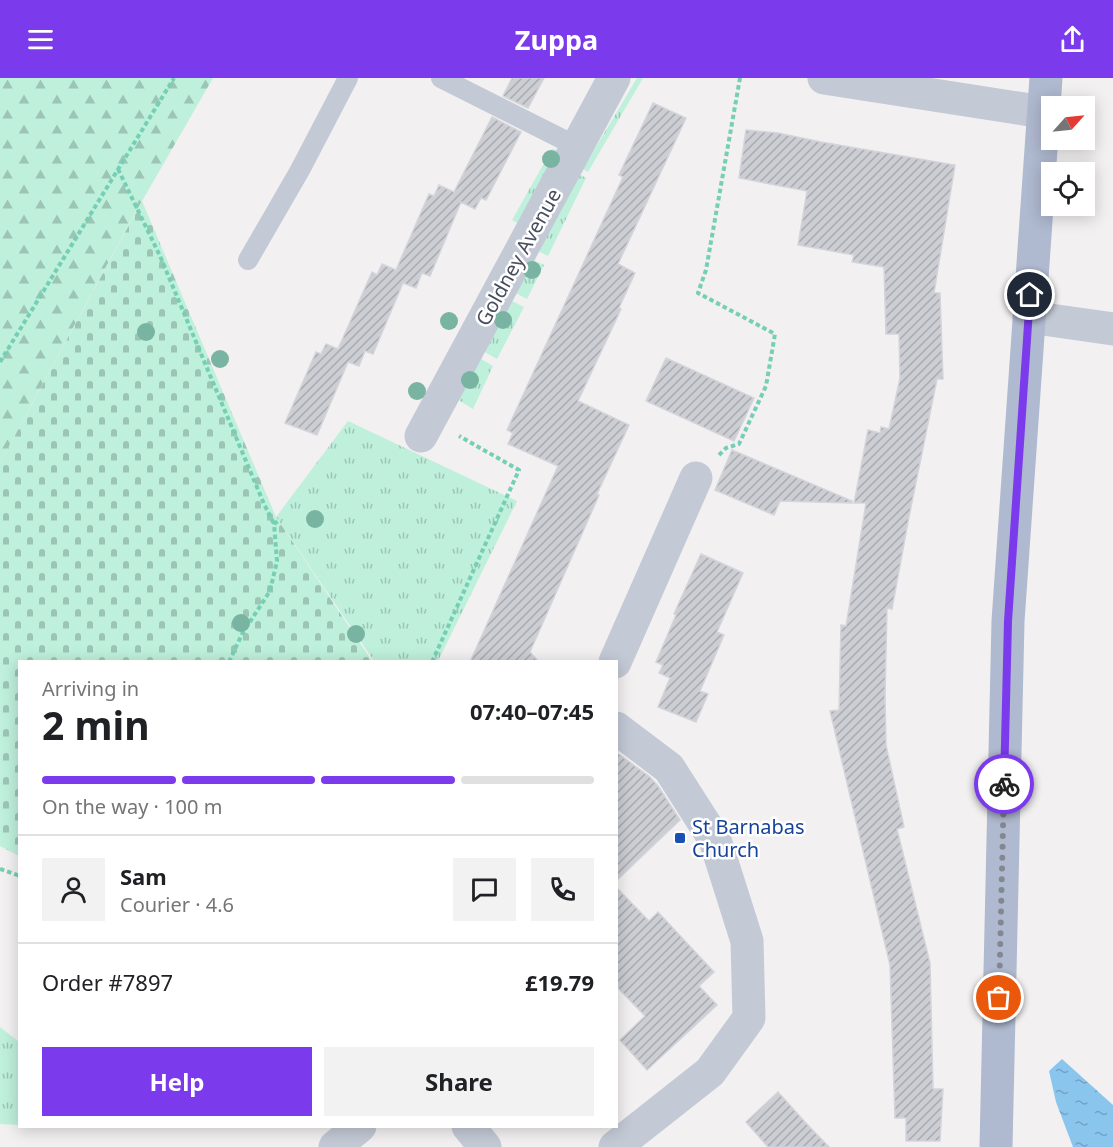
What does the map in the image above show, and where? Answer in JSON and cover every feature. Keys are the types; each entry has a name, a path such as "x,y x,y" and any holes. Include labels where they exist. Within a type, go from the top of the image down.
{"main road":[{"path":"1044,96 1046,78"},
{"path":"996,1147 1008,621 1041,141"}],"street":[{"name":"Goldney Avenue","path":"425,427 614,78"},
{"path":"824,78 1041,112"},
{"path":"1029,317 1113,329"},
{"path":"616,660 696,478"},
{"path":"615,1147 710,1072 749,1018 747,941 715,840 669,768 618,730"},
{"path":"335,1147 358,1128"},
{"path":"470,1128 485,1147"}],"lane":[{"path":"248,260 300,170 348,78"},
{"path":"441,78 578,147"}],"path":[{"path":"0,362 174,78"},
{"path":"696,478 726,448 739,444 766,386 775,334 698,293 706,270 740,78"},
{"path":"118,169 164,266 264,504 276,523 277,561 270,591 242,634 230,660"},
{"path":"425,427 519,470 433,660"},
{"path":"0,869 18,875"}],"green space":[{"path":"0,78 213,78 134,215 0,463"},
{"path":"637,78 643,78 588,172 583,169"},
{"path":"552,149 560,151 517,223 512,220"},
{"path":"579,174 586,178 548,256 534,249"},
{"path":"142,201 276,517 371,660 18,660 18,855 0,846 0,463"},
{"path":"529,258 544,265 527,299 510,290"},
{"path":"506,298 524,307 497,359 476,347"},
{"path":"471,353 493,366 473,409 452,396"},
{"path":"348,421 517,501 438,660 373,660 276,517"},
{"path":"0,1027 18,1041 18,1125 0,1124"}],"water":[{"path":"1062,1059 1113,1105 1113,1147 1073,1147 1056,1102 1049,1071"}],"building":[{"path":"512,78 544,78 528,108 503,96"},
{"path":"653,103 686,118 618,264 635,273 619,308 621,309 578,401 629,425 530,652 537,660 471,660 558,466 508,444 513,433 507,430 623,177 619,175"},
{"path":"492,117 521,132 486,200 481,198 475,209 461,202 430,276 422,273 416,288 403,283 373,354 365,351 359,366 348,362 317,435 285,423 316,352 321,354 326,344 338,349 372,272 377,275 382,264 396,270 429,194 434,196 439,185 454,192"},
{"path":"746,130 778,133 955,165 934,293 940,293 943,379 937,379 892,609 887,608 885,696 886,745 904,827 897,829 930,963 933,1089 943,1089 940,1141 906,1141 906,1118 895,1118 890,965 830,711 839,710 841,625 846,626 866,503 854,503 868,430 880,433 881,427 889,429 900,378 899,334 886,334 884,267 852,262 854,255 798,245 807,191 739,178"},
{"path":"666,358 754,398 734,441 646,401"},
{"path":"732,450 852,501 852,503 780,501 774,515 715,490"},
{"path":"701,554 743,573 717,632 724,635 700,691 708,694 696,722 658,707 670,678 659,673 663,665 656,662 676,615 674,614"},
{"path":"618,753 650,777 680,820 618,879"},
{"path":"618,889 649,921 658,912 714,972 699,986 717,1005 647,1070 620,1040 645,1016 618,988"},
{"path":"778,1092 829,1147 768,1147 746,1122"}],"way so far":[{"path":"999,998 1004,784"}],"place":[{"name":"St Barnabas Church","path":"680,838"}],"route":[{"path":"1004,784 1008,621 1030,295"}]}
